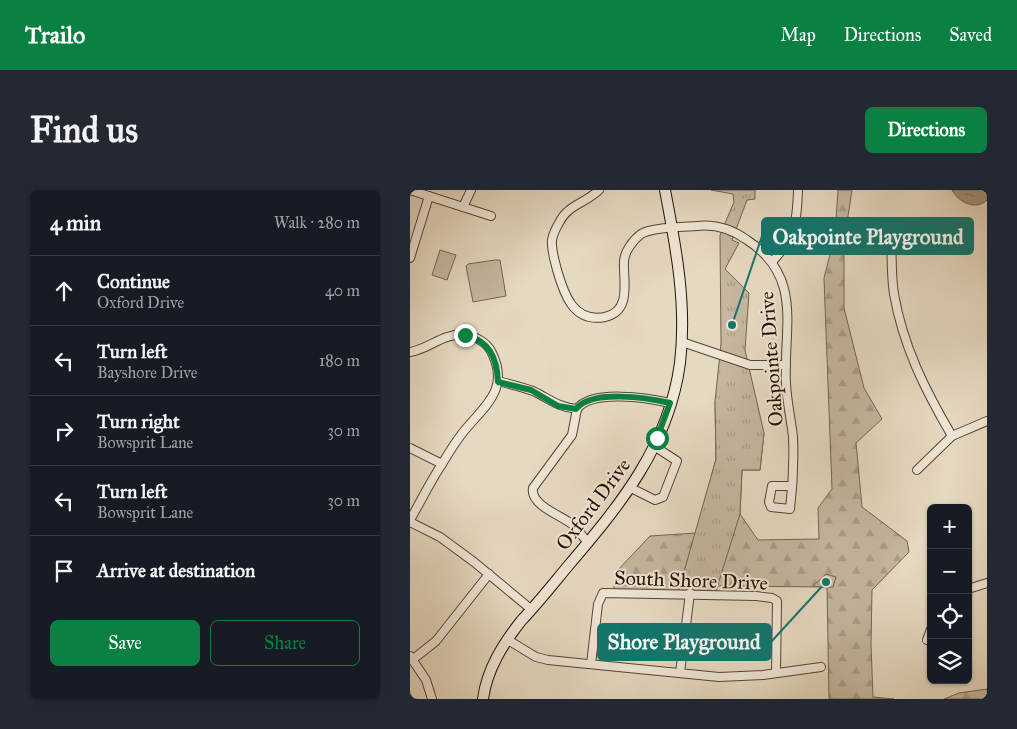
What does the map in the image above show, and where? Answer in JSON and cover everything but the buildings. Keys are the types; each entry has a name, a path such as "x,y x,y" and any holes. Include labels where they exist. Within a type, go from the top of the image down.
{"street":[{"path":"410,190 491,216"},
{"path":"463,207 470,190"},
{"name":"Oakpointe Drive","path":"599,190 588,199 568,209 553,238 552,251 560,278 567,300 576,311 595,317 606,317 616,312 626,292 624,263 629,248 645,232 700,226 723,228 758,247 772,262 783,283 787,298 786,392 793,436 792,486 790,509 771,507 770,490 772,486 792,486"},
{"name":"Oxford Drive","path":"483,699 491,669 508,640 631,488 654,446 670,403 678,376 682,342 681,289 673,229 665,190"},
{"path":"772,262 792,236 797,216 798,190"},
{"path":"410,258 429,196"},
{"path":"891,236 894,292 903,332 928,395 952,436"},
{"path":"410,352 422,349 448,336 472,337 483,342 490,349 496,363 498,382 489,404 461,435 442,464 410,521 440,537 532,610"},
{"path":"682,342 750,365 786,365"},
{"path":"498,382 531,390 558,406 576,409 587,402 618,396 642,396 670,403"},
{"path":"576,409 572,434 533,488 532,493 542,504 576,528 588,543"},
{"path":"917,470 952,436 987,421"},
{"path":"631,488 655,500 663,497 677,461 654,446"},
{"path":"410,448 442,464"},
{"path":"432,699 426,680 411,658 436,641 489,574"},
{"path":"972,588 987,583"},
{"name":"South Shore Drive","path":"592,664 601,594 608,592 690,593 763,596 775,599 777,602 776,673"},
{"path":"680,673 690,593"},
{"path":"508,640 540,658 719,677 776,673 821,667"}],"green space":[{"path":"711,190 755,190 755,199 747,200 732,240 739,243 725,269 749,293 745,350 764,433 760,470 742,470 740,514 715,594 678,593 716,459 715,401 721,344 720,235 734,202 733,194"},
{"path":"838,190 852,190 844,242 844,308 864,388 882,419 856,443 862,507 907,541 909,552 872,590 871,644 873,697 894,699 829,699 827,587 718,586 715,594 613,592 617,571 650,536 696,533 716,459 715,401 764,433 760,470 742,470 740,514 758,540 819,539 818,508 832,489 824,278 835,235"},
{"path":"440,250 456,255 447,280 432,275"},
{"path":"500,260 506,296 473,302 466,266 468,264"},
{"path":"826,574 836,577 833,587 813,586"},
{"path":"987,689 987,699 944,699 959,693"}],"water":[{"path":"952,190 984,190 987,194 987,200 978,205 968,204 958,198"}],"place":[{"name":"Oakpointe Playground","path":"732,325"},
{"name":"Shore Playground","path":"826,582"}],"route":[{"path":"465,335 483,342 490,349 496,363 498,382 531,390 558,406 576,409 581,404 587,402 618,396 642,396 670,403 657,438"}]}
